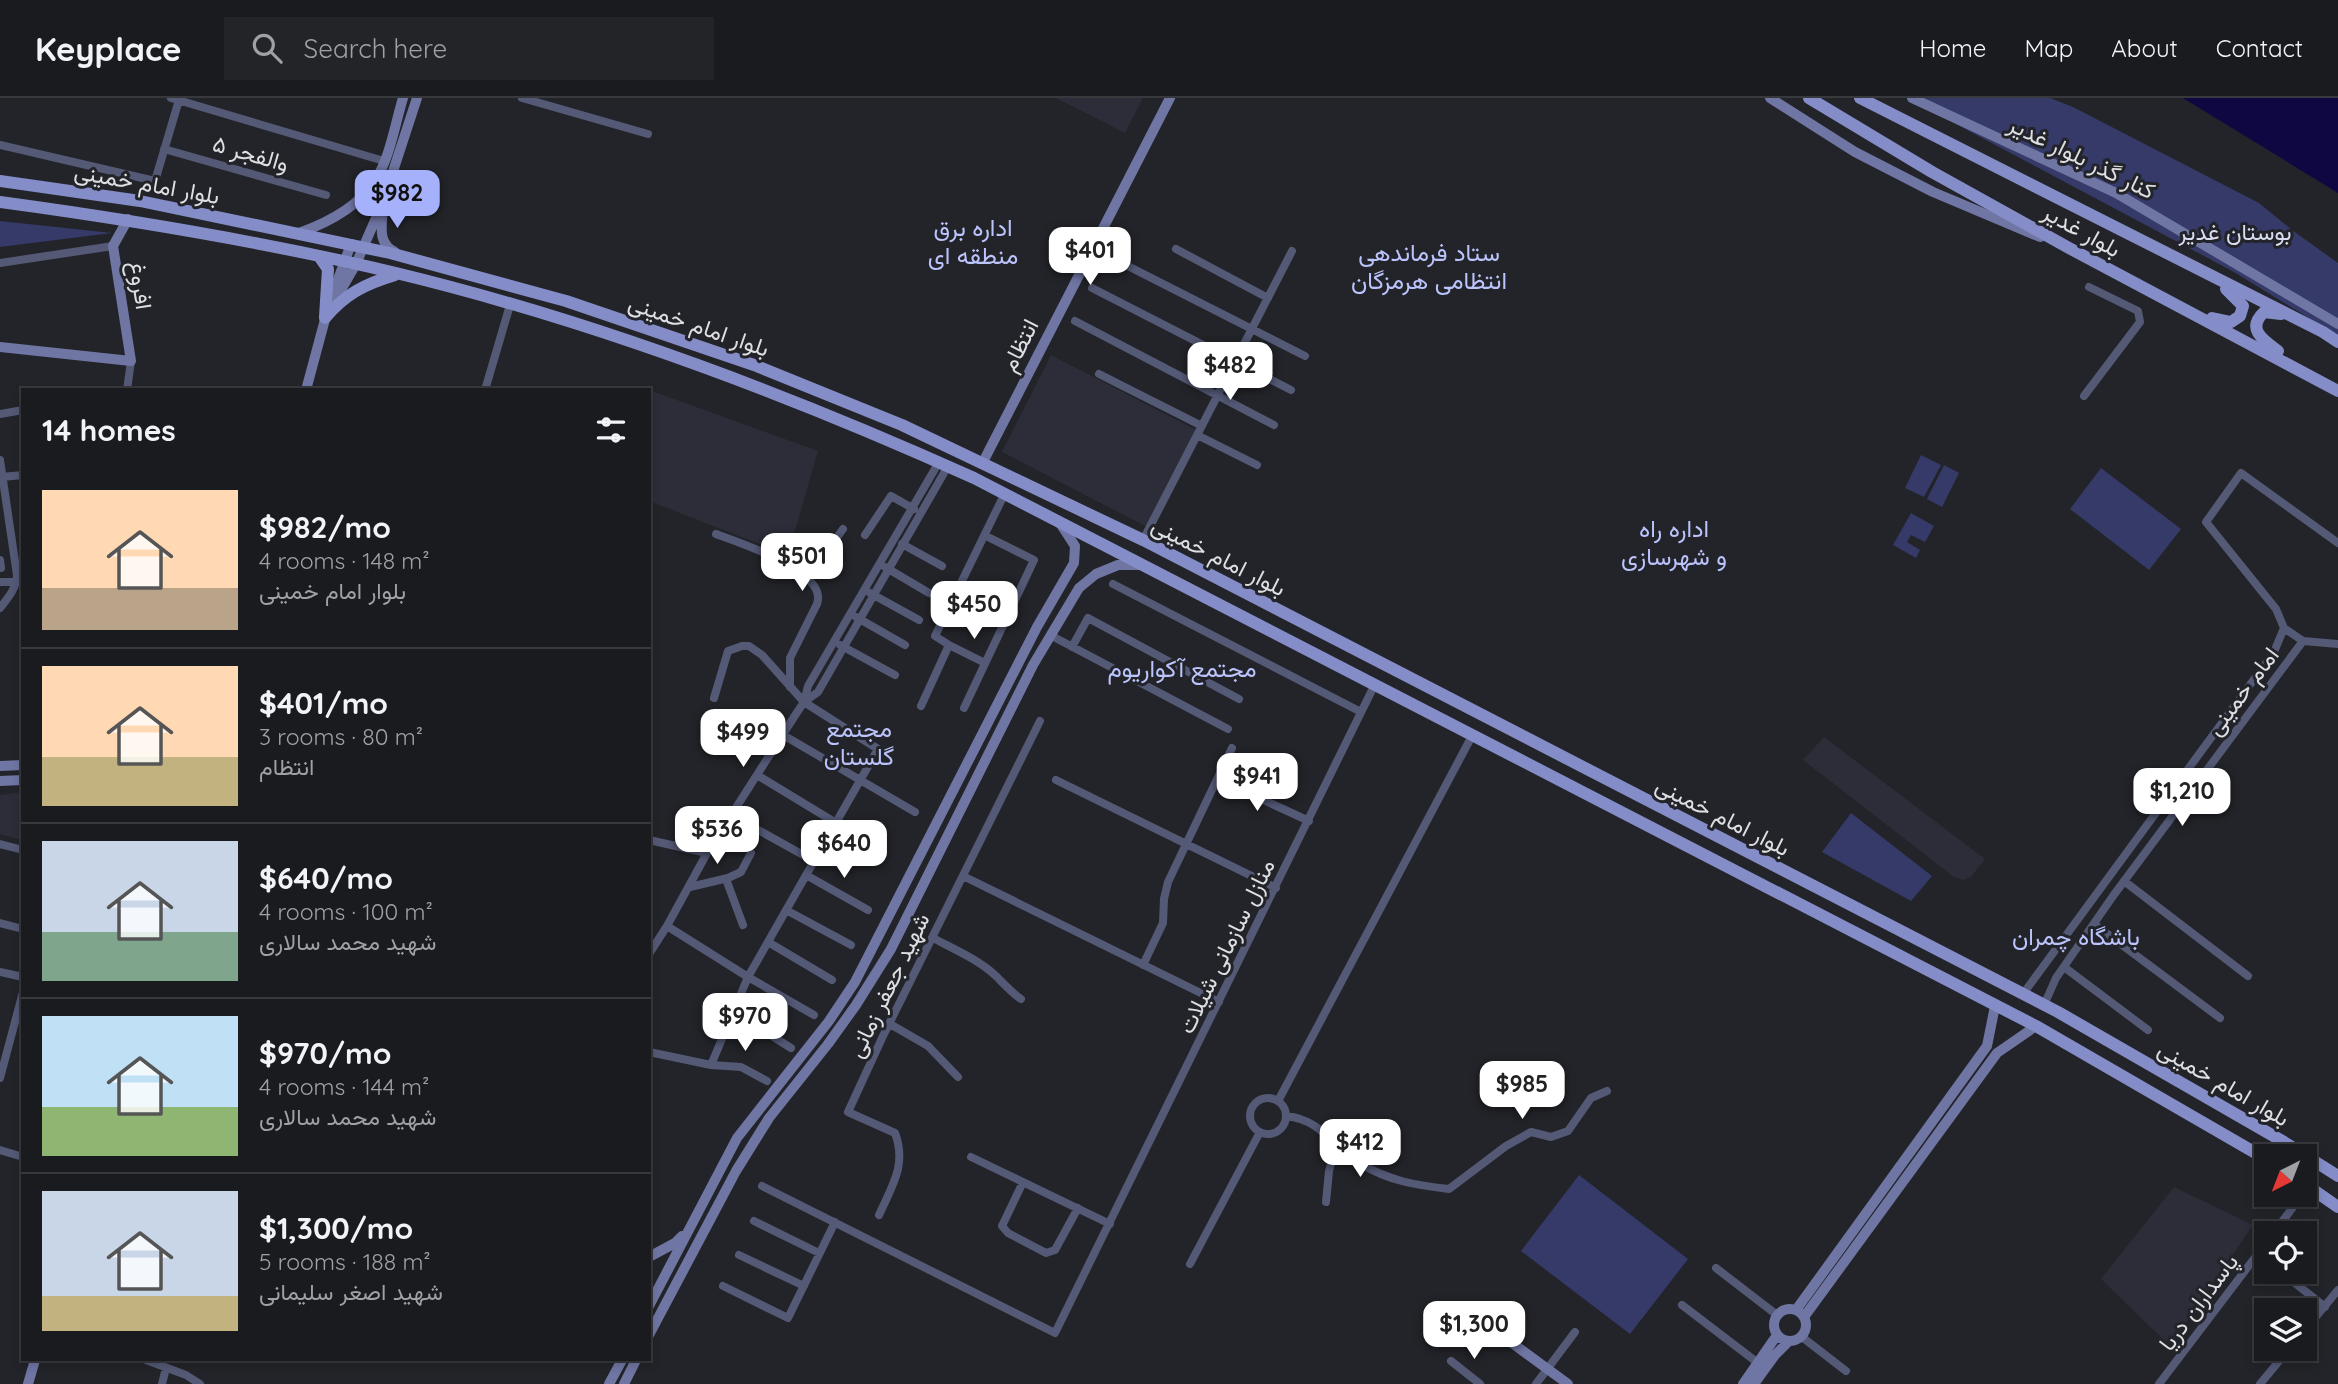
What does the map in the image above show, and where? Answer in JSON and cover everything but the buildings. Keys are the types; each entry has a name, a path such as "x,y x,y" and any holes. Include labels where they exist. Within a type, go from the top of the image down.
{"main road":[{"name":"بلوار غدیر","path":"1809,98 1932,172 2069,248 2338,391"},
{"name":"بلوار غدیر","path":"1860,98 2192,265 2338,342"},
{"name":"بلوار امام خمینی","path":"0,181 140,201 357,245 566,301 754,365 902,425 1143,540 2023,994 2284,1142 2338,1176"},
{"name":"بلوار امام خمینی","path":"0,202 128,219 318,256 398,274 561,319 746,382 944,464 1701,851 2036,1026 2254,1152"},
{"path":"318,256 328,269 325,318"},
{"path":"2176,303 2218,320 2231,322 2240,316 2243,306 2239,299 2192,265"},
{"path":"325,318 338,303 354,291 370,282 398,274"},
{"path":"2305,373 2257,335 2255,326 2258,318 2264,312 2275,312 2323,332"},
{"path":"1701,851 1709,832"},
{"path":"2317,1196 2338,1207"}],"street":[{"path":"299,233 341,213 355,203 374,182 403,98"},
{"path":"307,388 325,318 357,245 383,202 416,98"},
{"path":"523,98 648,135"},
{"name":"انتظام","path":"983,462 1170,98"},
{"path":"1770,98 1835,140 1933,192 2069,248"},
{"name":"کنار گذر بلوار غدیر","path":"1912,98 2116,193 2338,324"},
{"path":"0,145 155,181 175,99 383,161"},
{"name":"والفجر ۵","path":"164,149 326,195"},
{"path":"374,182 379,188 389,186"},
{"path":"383,202 383,241 390,250 410,260"},
{"name":"افروغ","path":"128,219 114,246 131,362"},
{"path":"0,263 114,246"},
{"path":"1176,249 1268,298"},
{"path":"1143,540 1292,251"},
{"path":"1116,260 1304,356"},
{"path":"1092,288 1291,390"},
{"path":"2084,396 2140,322 2138,311 2089,288"},
{"path":"486,388 510,305"},
{"path":"1075,321 1274,425"},
{"path":"0,347 131,362 125,388"},
{"path":"1099,374 1202,426"},
{"path":"0,414 21,410"},
{"path":"1197,435 1257,465"},
{"path":"0,460 17,582 0,608"},
{"path":"651,951 690,887 707,853 804,702 808,686 911,507 944,464"},
{"path":"804,702 818,692 921,513 944,464"},
{"path":"2338,543 2241,473 2206,522 2276,609 2284,628 2303,641 2338,644"},
{"path":"2,477 21,475"},
{"path":"985,663 935,636 1005,493"},
{"path":"865,535 891,496 921,513"},
{"path":"651,1302 737,1138 829,1021 855,982 1037,628 1074,563 1075,546 1059,521"},
{"path":"808,578 843,529"},
{"path":"716,534 767,554 808,578 817,587 819,598 790,658 790,687"},
{"path":"964,708 1034,560 986,536"},
{"path":"902,544 942,566"},
{"path":"879,564 929,593"},
{"path":"651,1331 736,1171 769,1118 828,1044 891,949 1050,635 1079,588 1096,574 1118,565 1144,565"},
{"path":"0,582 17,582"},
{"path":"1113,584 1361,712"},
{"path":"864,590 919,620"},
{"path":"850,614 905,645"},
{"path":"1072,647 1088,618 1239,699"},
{"path":"1037,628 1228,729"},
{"path":"2023,994 2274,652 2284,628"},
{"name":"امام خمینی","path":"2044,1005 2064,967 2115,893 2303,641"},
{"path":"834,642 895,675"},
{"path":"921,706 949,645"},
{"path":"711,1065 748,976 878,749 804,702 762,655 750,646 727,651 714,698"},
{"name":"منازل سازمانی شیلات","path":"835,1222 944,1280 1055,1333 1375,684"},
{"path":"2246,691 2258,700"},
{"name":"شهید جعفر زمانی","path":"879,1215 900,1167 901,1148 895,1133 848,1112 1040,721"},
{"path":"1278,1101 1473,734"},
{"path":"783,735 915,812"},
{"path":"2211,738 2224,747"},
{"path":"1143,965 1161,928 1165,891 1233,748"},
{"path":"0,766 21,765"},
{"path":"757,775 836,823"},
{"path":"1218,779 1308,821"},
{"path":"0,781 21,780"},
{"path":"1056,780 1276,888"},
{"path":"2176,787 2188,795"},
{"path":"731,815 814,861"},
{"path":"2139,838 2150,846"},
{"path":"651,841 707,853"},
{"path":"0,844 21,849"},
{"path":"690,887 726,879 741,872 751,853"},
{"path":"806,875 868,910"},
{"path":"963,876 1219,1002"},
{"path":"726,879 743,925"},
{"path":"2124,881 2248,976"},
{"path":"2104,886 2115,893"},
{"path":"786,910 850,946"},
{"path":"0,923 21,928"},
{"path":"2094,924 2220,1018"},
{"path":"667,926 814,1016"},
{"path":"933,938 971,958 1021,999"},
{"path":"768,942 832,980"},
{"path":"2060,946 2072,955"},
{"path":"2064,967 2148,1030"},
{"path":"0,972 21,977"},
{"path":"0,1078 3,1057 21,998"},
{"path":"1846,1250 1919,1161 1963,1090 1987,1046 1995,1006"},
{"path":"734,1012 791,1048"},
{"path":"890,1024 928,1046 958,1077"},
{"path":"1800,1314 1846,1250 1909,1153 1997,1054 2036,1026"},
{"path":"651,1052 711,1065 741,1067 767,1081"},
{"path":"1286,1116 1300,1118 1320,1127 1356,1161 1387,1178 1406,1184 1449,1189 1506,1146 1531,1132 1551,1138 1568,1131 1591,1098 1607,1091"},
{"path":"1266,1098 1278,1101 1286,1116 1278,1131 1266,1134 1255,1128 1250,1118 1252,1107 1266,1098"},
{"path":"1190,1264 1260,1132"},
{"path":"1326,1202 1329,1171 1337,1143"},
{"path":"0,1150 21,1156"},
{"path":"1909,1153 1919,1161"},
{"path":"971,1157 1110,1223"},
{"path":"1023,1182 1002,1226 1007,1233 1046,1253 1055,1250 1078,1209"},
{"path":"723,1286 788,1318 835,1222 762,1186"},
{"path":"754,1221 819,1253"},
{"path":"651,1256 675,1243 687,1232"},
{"path":"739,1255 804,1286"},
{"name":"پاسداران دریا","path":"2160,1384 2254,1259"},
{"path":"1716,1268 1777,1315"},
{"path":"2296,1284 2325,1307"},
{"path":"2317,1317 2338,1290"},
{"path":"1682,1305 1758,1363"},
{"path":"1743,1384 1777,1335 1774,1321 1783,1310 1800,1314 1806,1324 1802,1336"},
{"path":"1478,1318 1568,1384"},
{"path":"1536,1384 1575,1332"},
{"path":"1777,1335 1789,1341"},
{"path":"1754,1384 1774,1355 1789,1341 1802,1336"},
{"path":"1802,1336 1846,1371"},
{"path":"28,1384 35,1361"},
{"path":"148,1361 186,1375 200,1384"},
{"path":"609,1384 620,1361"},
{"path":"624,1384 636,1361"},
{"path":"1451,1361 1480,1384"},
{"path":"2260,1384 2279,1361"},
{"path":"162,1384 166,1368"}],"shaded area":[{"path":"1056,98 1143,98 1125,133"},
{"path":"2183,98 2338,98 2338,193"},
{"path":"1051,355 1196,430 1147,527 1002,452"},
{"path":"652,391 818,451 788,555 651,502"},
{"path":"1824,737 1985,859 1971,877 1963,880 1954,877 1803,760"},
{"path":"21,792 21,840 0,834 0,795"},
{"path":"2174,1187 2253,1225 2170,1346 2101,1279"}],"green space":[{"name":"بوستان غدیر","path":"1907,98 2050,98 2073,107 2259,203 2338,263 2338,336 2234,272"},
{"path":"0,221 112,233 0,247"},
{"path":"1921,455 1941,465 1924,497 1905,488"},
{"path":"1944,465 1959,473 1942,507 1927,499"},
{"path":"2101,468 2181,529 2149,570 2070,509"},
{"path":"1911,513 1934,526 1925,542 1911,535 1907,542 1920,550 1916,558 1893,545"},
{"path":"1851,813 1932,876 1911,901 1822,852"},
{"path":"1579,1175 1688,1259 1630,1334 1521,1251"}],"district":[{"name":"اداره برق منطقه ای","path":"973,241"},
{"name":"ستاد فرماندهی انتظامی هرمزگان","path":"1429,266"},
{"name":"اداره راه و شهرسازی","path":"1674,542"},
{"name":"مجتمع آکواریوم","path":"1182,668"},
{"name":"مجتمع گلستان","path":"859,742"},
{"name":"باشگاه چمران","path":"2076,936"}]}
